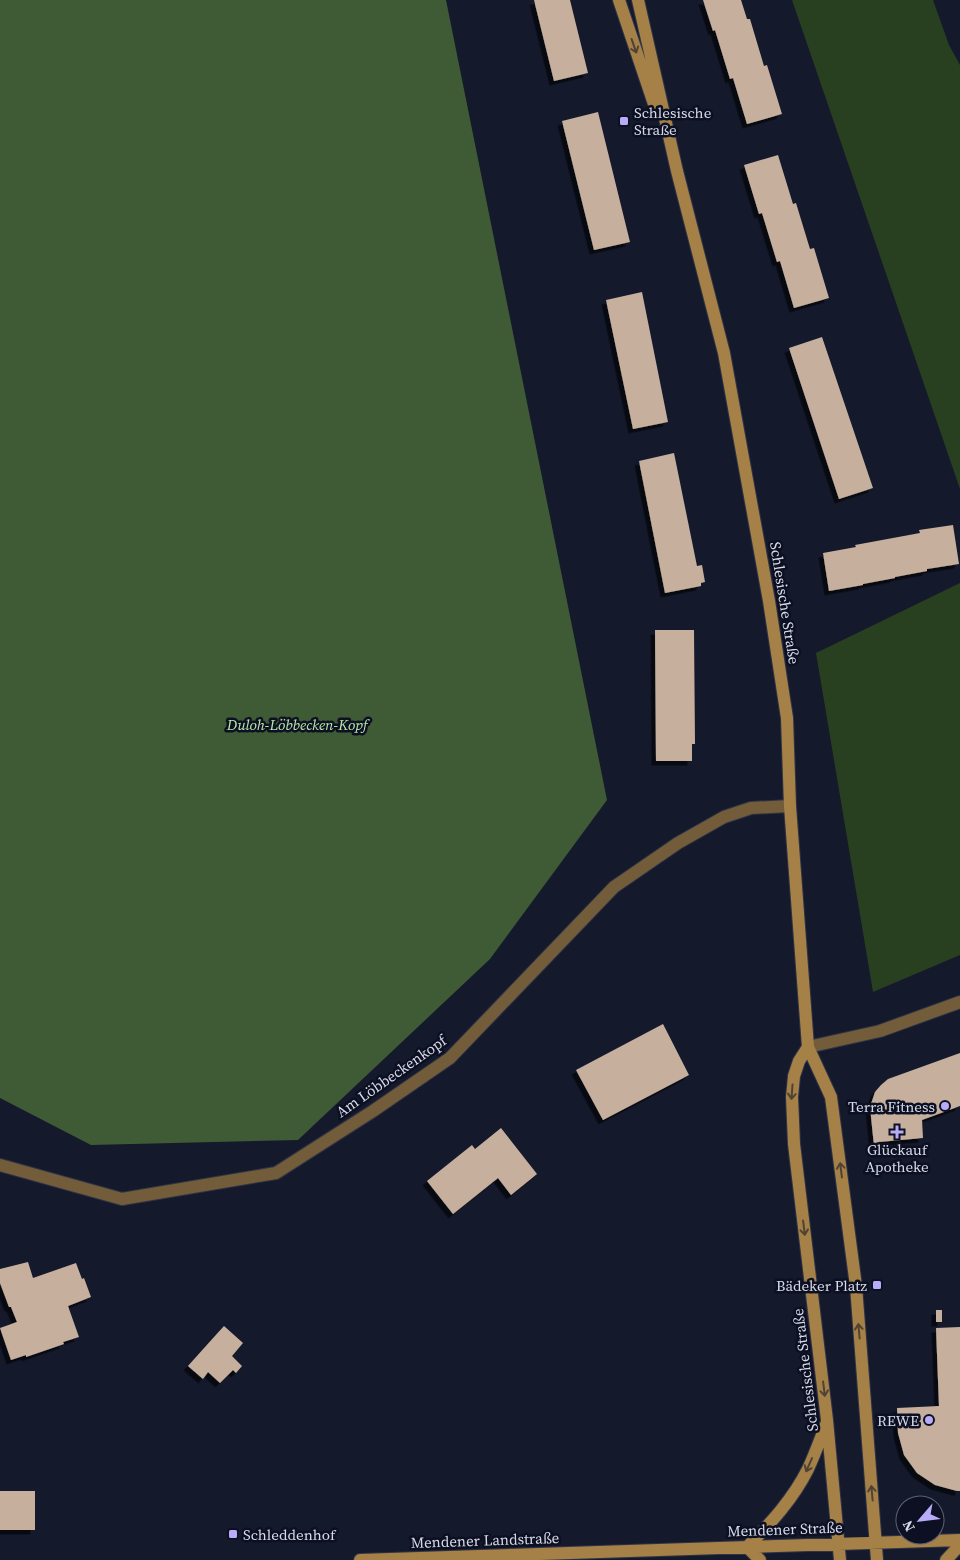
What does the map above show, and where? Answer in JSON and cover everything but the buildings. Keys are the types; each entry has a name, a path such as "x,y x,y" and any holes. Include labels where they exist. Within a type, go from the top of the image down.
{"main road":[{"name":"Schlesische Straße","path":"619,0 677,171"},
{"name":"Schlesische Straße","path":"638,0 677,171 724,353 769,601 787,718 790,806 808,1047 831,1097 856,1286 877,1560"},
{"name":"Schlesische Straße","path":"808,1047 799,1061 794,1076 792,1098 794,1144 827,1420 840,1560"},
{"path":"760,1560 747,1547 775,1519 792,1496 808,1468 827,1420"},
{"name":"Mendener Straße","path":"611,1552 960,1540"},
{"path":"946,1560 960,1545"},
{"name":"Mendener Landstraße","path":"360,1560 611,1552"}],"street":[{"name":"Am Löbbeckenkopf","path":"0,1165 122,1199 276,1173 450,1058 614,888 678,843 724,817 751,808 790,806"},
{"path":"808,1047 880,1031 960,1002"}],"green space":[{"name":"Duloh-Löbbecken-Kopf","path":"0,0 446,0 607,800 490,959 298,1140 91,1145 0,1098"},
{"path":"792,0 933,0 949,45 960,65 960,489"},
{"path":"960,583 960,955 873,992 816,653"}],"place":[{"name":"Schlesische Straße","path":"624,121"},
{"name":"Terra Fitness","path":"945,1106"},
{"name":"Glückauf Apotheke","path":"897,1132"},
{"name":"Bädeker Platz","path":"877,1285"},
{"name":"REWE","path":"929,1420"},
{"name":"Schleddenhof","path":"233,1534"}]}
